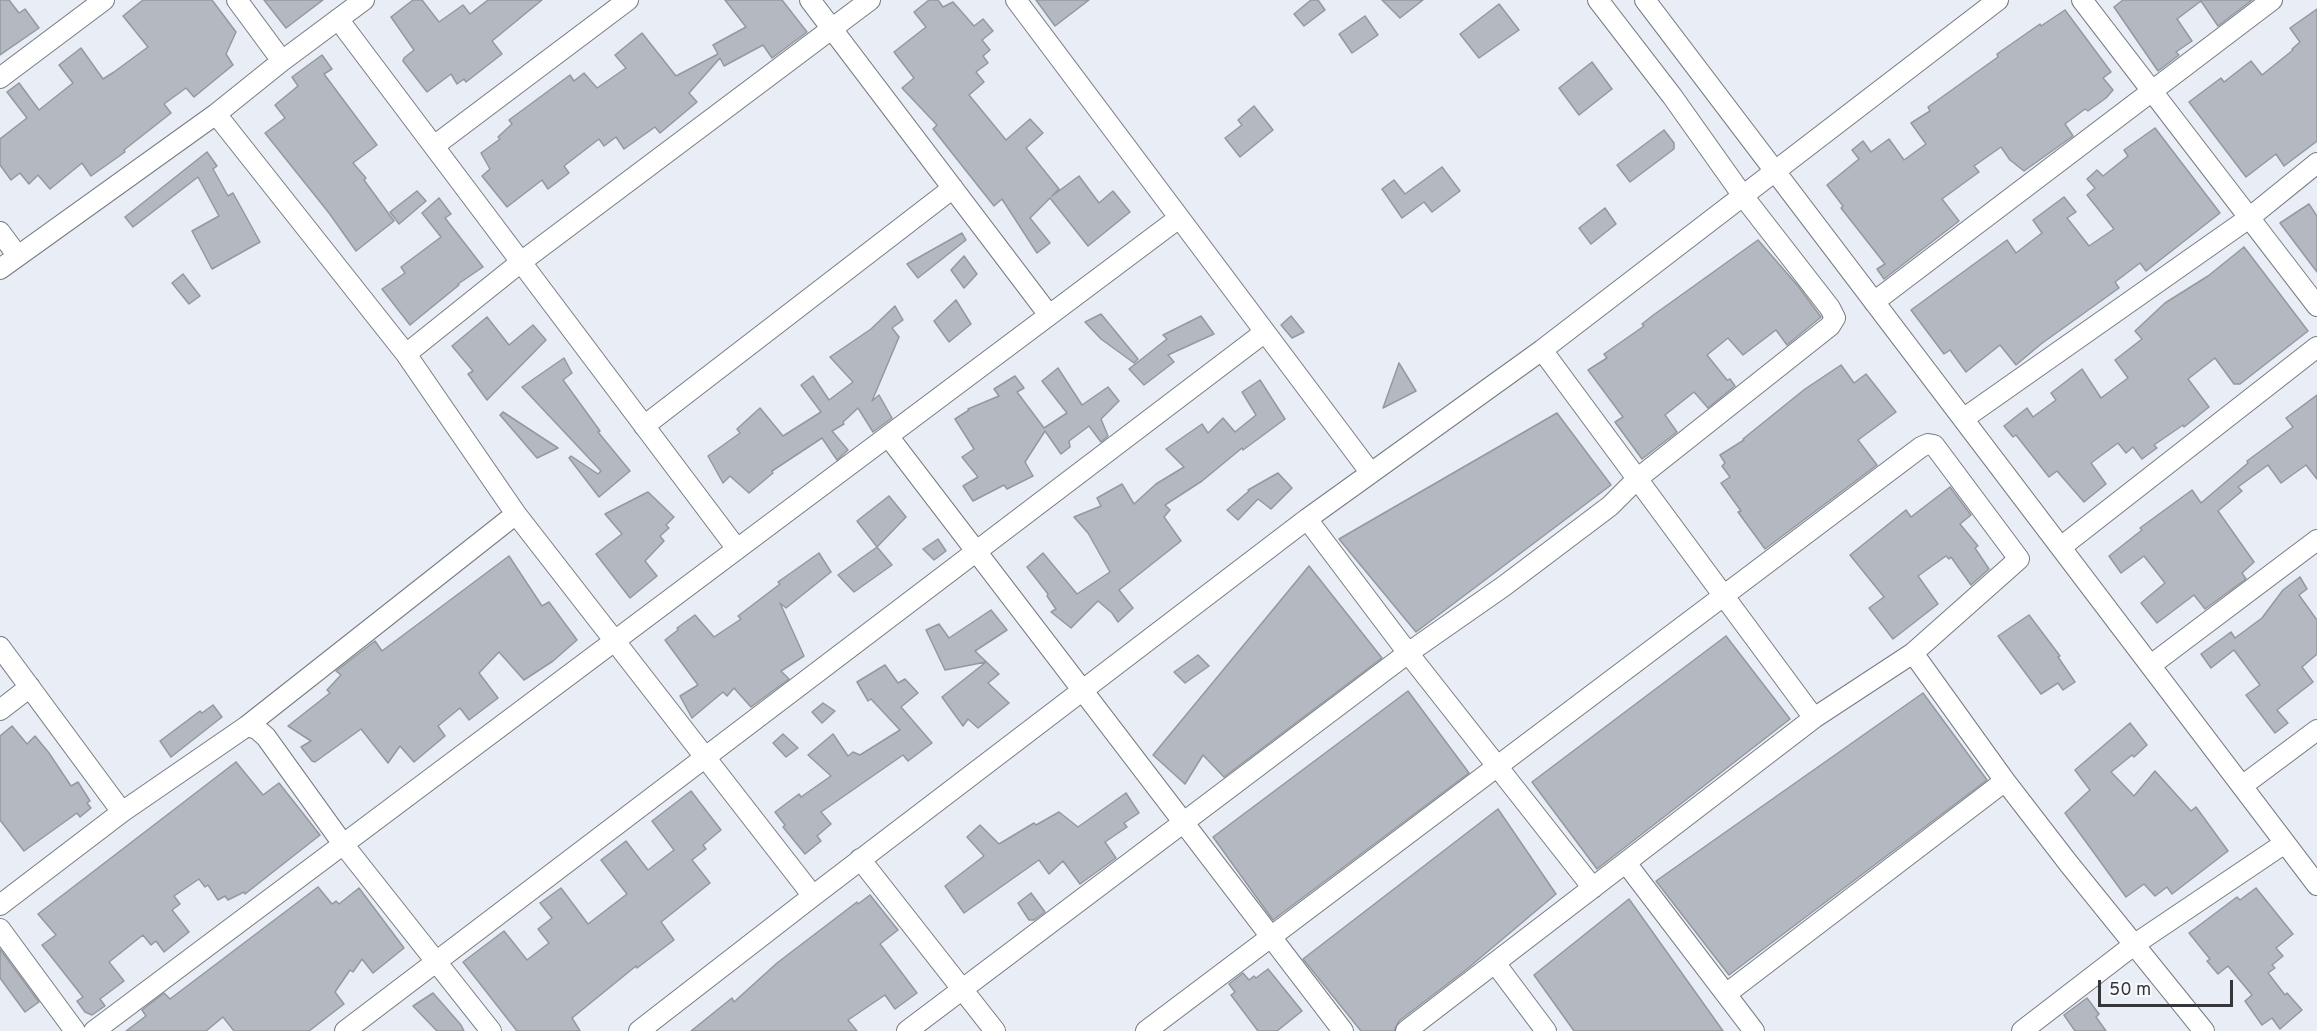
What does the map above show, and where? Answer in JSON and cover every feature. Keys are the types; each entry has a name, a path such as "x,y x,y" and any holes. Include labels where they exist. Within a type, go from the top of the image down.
{"street":[{"path":"0,78 104,0"},
{"path":"237,0 282,61"},
{"path":"0,269 216,114 364,0"},
{"path":"434,146 628,0"},
{"path":"810,0 1049,315"},
{"path":"406,354 521,262 870,0"},
{"path":"1016,0 1370,472"},
{"path":"907,1031 1408,653 1504,586 1610,506 1637,479 1830,326 1835,318 1830,308 1743,196 1672,96 1598,0"},
{"path":"1645,0 2317,885"},
{"path":"639,1031 860,859 1307,519 1542,350 1998,0"},
{"path":"2082,0 2317,306"},
{"path":"1874,302 2272,0"},
{"path":"338,19 737,549"},
{"path":"216,114 406,354 516,514 813,896"},
{"path":"1963,419 2249,218 2317,163"},
{"path":"645,426 953,188"},
{"path":"94,1031 1179,218"},
{"path":"0,232 17,255"},
{"path":"345,1031 1265,332"},
{"path":"2061,547 2317,347"},
{"path":"1542,350 1814,718"},
{"path":"888,436 1343,1031"},
{"path":"1146,1031 1921,447 1928,444 1934,445 2019,558 1913,653 1814,718 1406,1031"},
{"path":"0,905 122,812 247,726 516,514"},
{"path":"1307,519 1408,653 1593,888"},
{"path":"2151,665 2317,540"},
{"path":"0,647 122,812"},
{"path":"1913,653 2005,781 2204,1031"},
{"path":"0,710 30,687"},
{"path":"247,726 257,729 266,737 343,844 491,1031"},
{"path":"2242,786 2317,730"},
{"path":"1726,994 2005,781"},
{"path":"2022,1031 2135,944 2285,843"},
{"path":"860,859 995,1031"},
{"path":"1626,864 1754,1031"},
{"path":"0,929 75,1031"},
{"path":"1495,963 1546,1031"}],"building":[{"path":"0,0 9,0 19,13 25,9 39,28 0,55"},
{"path":"143,0 212,0 236,32 226,54 233,65 194,97 186,88 164,104 171,113 124,150 125,152 91,176 82,163 50,189 38,175 29,184 20,173 11,180 0,165 0,139 27,118 7,92 19,83 39,110 73,83 59,65 81,48 103,79 114,72 148,47 123,16"},
{"path":"264,0 323,0 286,28"},
{"path":"413,0 422,0 439,22 463,5 470,14 488,0 542,0 492,41 502,54 466,82 464,79 457,84 451,74 427,92 403,61 414,50 391,17"},
{"path":"725,0 782,0 807,32 772,58 763,45 724,66 720,58 689,93 697,102 660,133 655,127 624,149 616,137 604,146 599,139 564,166 569,173 548,189 542,180 507,207 482,176 490,169 481,153 500,139 498,137 512,124 509,120 570,75 574,81 584,73 597,88 626,68 615,55 642,33 676,76 718,54 713,45 746,27"},
{"path":"929,0 938,0 943,7 953,2 974,26 983,19 993,31 982,40 990,50 983,56 988,63 976,72 984,82 969,95 1006,140 1030,119 1043,133 1026,148 1059,189 1052,196 1079,176 1099,203 1113,191 1130,212 1088,246 1050,198 1030,218 1050,243 1037,253 1002,199 994,206 933,129 937,125 902,88 914,78 894,52 926,27 914,12"},
{"path":"1036,0 1089,0 1055,26"},
{"path":"1311,0 1318,0 1325,10 1304,26 1294,14"},
{"path":"1382,0 1423,0 1400,18"},
{"path":"2123,0 2252,0 2218,26 2201,1 2177,19 2192,41 2176,52 2179,55 2158,71 2114,7"},
{"path":"1499,4 1519,30 1479,58 1460,34"},
{"path":"2317,9 2317,141 2284,166 2276,154 2246,177 2189,102 2221,78 2224,82 2251,61 2262,75 2300,42 2290,28"},
{"path":"2065,10 2111,72 2103,78 2113,90 2088,111 2085,109 2065,124 2073,136 2024,171 2010,160 2001,147 1974,166 1979,172 1942,199 1959,221 1884,279 1877,269 1885,264 1841,208 1843,206 1827,185 1859,159 1852,150 1863,141 1871,152 1889,139 1904,160 1926,144 1911,123 1930,111 1928,107 1998,57 1997,54 2040,24 2041,26"},
{"path":"1365,16 1378,35 1352,53 1339,34"},
{"path":"322,55 332,69 324,74 377,145 353,163 366,178 364,180 394,221 356,251 329,213 265,133 285,118 275,105 298,86 292,77"},
{"path":"1592,62 1612,89 1579,115 1559,88"},
{"path":"1254,106 1273,130 1240,157 1225,138 1242,125 1238,120"},
{"path":"2155,128 2220,213 2146,271 2140,263 2115,282 2119,288 2041,344 2016,365 2000,345 1966,372 1950,350 1944,354 1911,310 2007,240 2016,253 2042,233 2033,220 2064,197 2076,212 2067,218 2089,246 2114,229 2087,195 2095,188 2087,179 2097,170 2103,176 2128,156 2124,150"},
{"path":"1664,130 1674,143 1674,149 1630,182 1617,165"},
{"path":"207,152 217,166 213,169 228,196 233,193 260,242 212,269 192,231 219,216 198,177 133,227 125,217"},
{"path":"1442,167 1460,191 1432,212 1424,202 1402,218 1382,189 1394,180 1405,194"},
{"path":"417,191 426,201 399,224 390,212"},
{"path":"439,198 451,214 445,218 483,267 458,284 410,325 382,289 405,273 401,267 441,237 422,213"},
{"path":"2309,204 2317,216 2317,272 2280,223"},
{"path":"1605,208 1616,224 1591,244 1579,228"},
{"path":"962,233 966,240 918,278 907,264"},
{"path":"1758,240 1798,286 1821,317 1787,345 1776,330 1743,355 1728,338 1707,355 1727,380 1730,379 1735,386 1708,408 1694,392 1665,415 1677,432 1642,459 1615,422 1623,417 1588,370 1607,358 1604,354 1644,326 1642,324 1652,316"},
{"path":"2244,247 2308,331 2240,384 2234,384 2215,358 2188,379 2209,407 2184,427 2183,425 2154,445 2157,448 2142,459 2133,447 2126,453 2118,443 2091,463 2106,484 2084,502 2057,471 2049,477 2016,435 2013,437 2004,426 2027,408 2033,417 2056,400 2051,393 2082,369 2101,398 2128,378 2115,360 2142,339 2135,331 2165,303 2208,276"},
{"path":"964,256 977,274 964,288 951,270"},
{"path":"183,274 200,296 189,304 172,283"},
{"path":"956,300 971,324 949,342 934,321"},
{"path":"895,306 903,320 892,328 899,337 872,401 879,395 892,418 873,432 858,408 843,422 844,424 832,431 848,450 837,460 822,438 772,471 773,473 749,493 730,476 723,483 708,456 740,433 737,429 760,408 783,436 821,412 801,385 813,376 829,400 853,382 830,357 871,329"},
{"path":"1101,314 1138,359 1134,363 1101,339 1085,322"},
{"path":"1201,316 1214,334 1168,355 1174,362 1144,385 1129,369 1167,339 1163,335"},
{"path":"1291,316 1304,332 1292,338 1281,325"},
{"path":"487,317 509,345 533,325 546,340 487,400 468,374 473,371 452,346"},
{"path":"564,358 572,373 563,380 600,431 598,432 630,471 599,497 569,458 571,456 598,474 601,471 522,387"},
{"path":"1399,363 1416,391 1383,408"},
{"path":"1841,365 1854,383 1866,374 1896,412 1858,440 1877,465 1765,549 1738,512 1741,511 1721,483 1730,477 1722,466 1725,463 1720,455 1744,440 1805,389"},
{"path":"1058,368 1082,405 1108,387 1119,401 1101,419 1108,436 1101,442 1089,426 1069,441 1070,447 1061,454 1045,431 1025,462 1033,476 1007,489 1004,485 973,501 963,486 978,477 962,457 974,449 955,419 968,409 999,396 994,389 1015,376 1024,388 1017,392 1044,428 1067,413 1042,381"},
{"path":"1260,380 1285,419 1243,450 1242,448 1202,481 1165,505 1170,510 1164,517 1181,541 1119,590 1133,608 1118,622 1112,613 1098,601 1071,628 1051,612 1056,609 1047,596 1048,594 1027,567 1043,553 1077,594 1110,572 1088,533 1074,517 1101,506 1097,498 1122,484 1134,504 1156,484 1184,467 1166,449 1202,424 1208,433 1223,418 1235,432 1256,415 1242,392"},
{"path":"2317,395 2317,479 2306,465 2281,483 2268,465 2238,487 2242,491 2218,511 2254,562 2242,573 2246,579 2205,609 2194,595 2157,623 2141,603 2165,583 2144,556 2121,573 2109,556 2142,530 2140,528 2192,490 2201,503 2248,463 2247,461 2293,427 2286,418"},
{"path":"503,412 558,448 537,458 500,415"},
{"path":"1557,413 1611,485 1416,632 1339,539"},
{"path":"1278,473 1292,488 1271,509 1258,499 1238,520 1227,510 1248,490"},
{"path":"1950,487 1971,515 1960,524 1978,546 1975,548 1989,569 1971,585 1951,557 1949,559 1946,556 1918,576 1938,604 1893,639 1869,608 1884,597 1850,555 1906,510 1911,517"},
{"path":"648,492 674,517 666,525 669,528 660,536 664,541 645,561 657,576 630,598 596,554 622,534 605,514"},
{"path":"889,496 906,517 877,547 857,521"},
{"path":"938,539 946,551 934,560 923,549"},
{"path":"877,547 892,565 854,592 838,575"},
{"path":"819,553 831,572 786,608 780,603 804,656 781,671 789,679 751,707 734,688 727,696 723,692 692,718 680,696 698,685 665,640 695,615 714,637 741,619 738,616 780,584 778,582"},
{"path":"509,556 542,606 549,602 577,640 553,661 524,680 499,652 479,673 498,698 469,720 460,708 438,726 445,736 414,762 400,746 388,763 361,729 315,762 312,761 301,747 311,741 288,726 330,693 327,690 341,675 336,671 375,641 382,651"},
{"path":"1309,566 1382,658 1224,777 1203,755 1185,784 1153,755"},
{"path":"2300,577 2307,589 2299,595 2317,620 2317,654 2302,667 2313,682 2277,710 2288,723 2275,733 2246,695 2260,685 2234,650 2211,668 2201,654 2231,632 2235,638 2262,618 2283,590"},
{"path":"991,610 1007,630 975,651 999,674 988,683 1009,703 978,728 968,719 963,726 942,697 986,662 945,670 926,630 939,624 949,638"},
{"path":"2029,615 2060,656 2058,657 2075,682 2063,690 2058,683 2041,694 1998,636"},
{"path":"1726,636 1790,719 1597,869 1532,782"},
{"path":"1198,655 1209,666 1185,683 1174,672"},
{"path":"885,665 898,683 905,679 918,693 901,707 932,743 908,761 903,755 821,812 831,824 817,836 821,841 805,854 783,827 785,825 775,812 799,794 801,797 831,776 808,755 833,734 848,756 853,752 860,755 900,730 871,699 868,701 857,682"},
{"path":"1408,691 1469,773 1273,920 1213,837"},
{"path":"1923,693 1987,780 1729,975 1656,881"},
{"path":"823,703 835,711 822,723 812,712"},
{"path":"213,705 222,717 171,757 160,741 200,711 202,713"},
{"path":"2130,723 2147,745 2134,757 2132,755 2111,772 2134,796 2155,771 2191,811 2196,807 2228,851 2172,894 2167,887 2155,896 2144,884 2126,897 2065,813 2090,790 2075,770"},
{"path":"12,726 27,744 35,736 71,786 78,782 90,801 87,803 91,808 80,817 77,813 24,851 0,820 0,736"},
{"path":"783,734 798,748 786,757 773,743"},
{"path":"236,762 263,795 279,783 320,835 245,894 244,892 228,900 225,896 218,900 208,885 205,887 199,879 174,896 180,904 172,910 189,932 164,952 156,941 151,945 143,935 109,962 124,981 100,999 105,1006 92,1015 85,1012 77,1001 83,997 42,945 56,935 38,914"},
{"path":"691,791 721,830 703,845 706,849 692,860 710,883 661,922 674,940 637,968 636,966 572,1018 580,1031 517,1031 463,962 504,931 527,960 549,943 538,929 552,918 540,903 561,888 588,924 627,894 601,860 626,841 648,870 674,850 652,821"},
{"path":"1126,793 1139,813 1124,823 1127,827 1105,842 1116,858 1080,884 1063,861 1049,874 1039,860 964,913 945,886 984,856 967,837 980,825 999,844 1034,823 1036,825 1059,812 1078,827"},
{"path":"1498,809 1556,894 1467,969 1399,1021 1394,1031 1361,1031 1303,959"},
{"path":"318,887 332,904 336,901 339,904 359,888 404,948 373,973 362,959 353,972 350,970 335,992 344,1004 309,1031 234,1031 223,1017 206,1031 126,1031 146,1016 142,1010 164,993 170,999"},
{"path":"2256,888 2293,934 2276,948 2283,956 2272,965 2275,968 2268,973 2285,995 2287,993 2302,1010 2280,1029 2272,1018 2262,1025 2245,1001 2252,995 2228,966 2218,974 2207,961 2210,959 2189,933 2237,897 2240,900"},
{"path":"1031,893 1045,912 1034,920 1029,920 1018,903"},
{"path":"870,895 898,930 880,944 917,993 895,1009 885,995 848,1020 857,1031 691,1031 732,998 734,1002 777,963 857,902 858,904"},
{"path":"1629,899 1723,1031 1574,1031 1534,975"},
{"path":"0,949 39,1002 25,1012 0,978"},
{"path":"1268,969 1302,1011 1277,1031 1258,1031 1231,995 1235,992 1229,984 1243,973 1249,980"},
{"path":"433,993 464,1031 437,1031 413,1006"},
{"path":"2087,998 2099,1014 2096,1017 2106,1031 2075,1031 2064,1015"}]}
